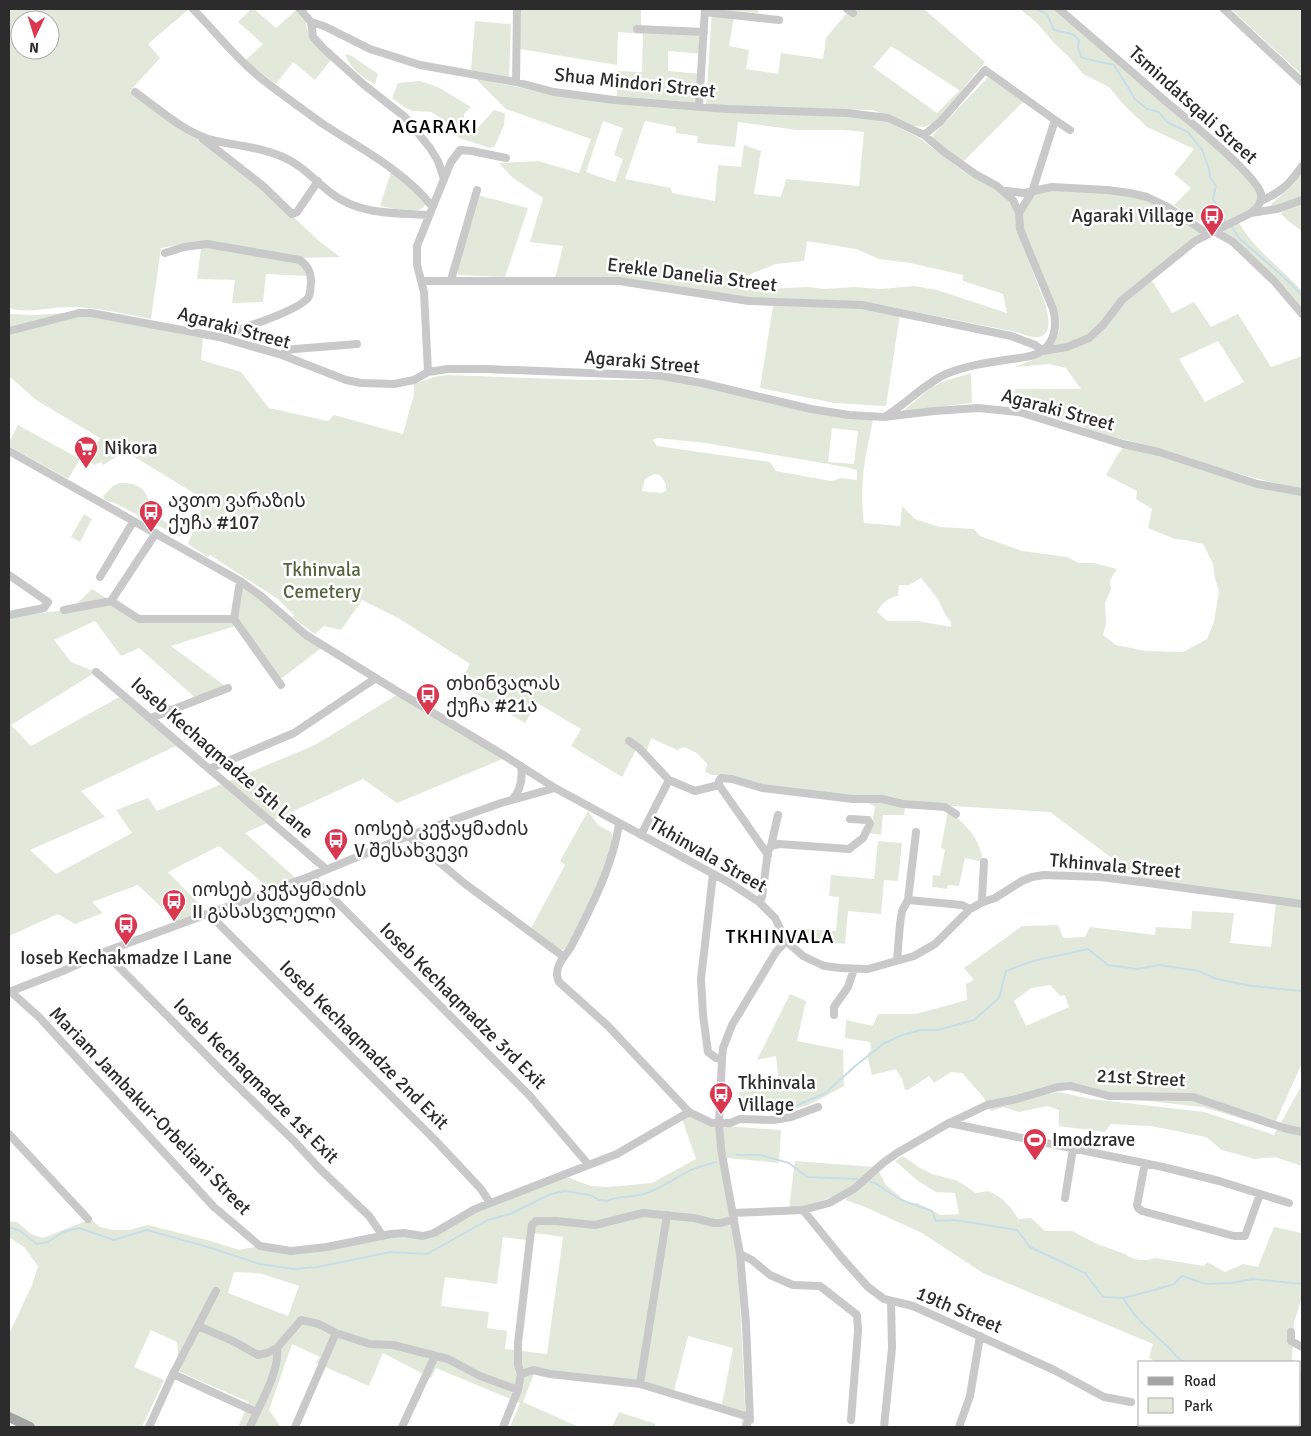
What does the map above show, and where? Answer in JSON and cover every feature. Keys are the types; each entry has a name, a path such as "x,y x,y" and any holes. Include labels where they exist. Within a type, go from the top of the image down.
{"main road":[{"path":"9,1417 30,1427"}],"street":[{"path":"193,9 261,79 320,122 394,170 419,190 432,206"},
{"path":"300,9 311,22 313,36 323,48 363,84 405,117 430,148 438,161 444,178"},
{"path":"516,82 517,9"},
{"name":"Tsmindatsqali Street","path":"1060,9 1234,161 1261,193 1261,202"},
{"path":"1224,9 1302,82"},
{"path":"699,106 705,11 779,20"},
{"name":"Shua Mindori Street","path":"311,22 324,26 370,49 420,65 516,82 554,92 614,100 727,109 848,112 888,118 924,135 944,152 975,174 1004,191 1014,200 1019,213 1020,228 1056,317 1056,329 1050,341 1042,350"},
{"path":"637,29 704,32"},
{"path":"924,135 940,122 985,70 1070,130"},
{"path":"135,92 175,121 197,134 262,185 292,214 297,212 318,182"},
{"path":"1019,213 1032,192 1055,120"},
{"path":"197,134 216,141 237,144 280,156 294,162 332,194 348,203 374,212 429,215"},
{"path":"428,372 424,292 416,266 417,246 451,162 460,150 506,158"},
{"path":"884,417 899,408 929,384 961,368 1030,356 1042,350 1067,347 1089,338 1116,307 1150,277 1195,241 1251,213 1257,209 1261,202 1279,193 1302,166"},
{"path":"1004,191 1017,193 1032,192 1052,187 1130,193 1147,197 1168,207 1202,230 1214,232 1233,242 1274,281 1302,314"},
{"path":"451,280 477,190"},
{"path":"1251,213 1277,209 1302,200"},
{"path":"165,253 184,247 207,244 300,260 308,266 311,280 310,293 300,304 280,314 219,337"},
{"name":"Erekle Danelia Street","path":"422,281 619,281 749,301 862,305 1011,336 1035,345 1042,350"},
{"name":"Agaraki Street","path":"9,331 79,313 91,313 219,337 282,355 346,380 361,383 394,384 414,380 428,372 448,369 662,376 702,383 811,409 849,415 884,417 978,408 1019,412 1123,444 1159,452 1257,484 1302,492"},
{"path":"282,355 288,350 357,344"},
{"name":"Tkhinvala Street","path":"9,451 240,581 261,596 306,635 555,788 713,874 759,902 775,918 786,941 803,956 824,966 868,969 914,956 926,951 944,937 970,909 995,898 1022,881 1044,875 1100,877 1302,904"},
{"path":"100,577 133,522"},
{"path":"111,601 156,533"},
{"path":"9,575 48,602 44,608 9,615"},
{"path":"240,581 234,619 281,686"},
{"path":"64,610 111,601 139,619 234,619"},
{"name":"Ioseb Kechaqmadze 5th Lane","path":"96,672 326,869"},
{"path":"209,769 294,733 376,678"},
{"path":"151,718 228,688"},
{"path":"629,741 639,748 669,780 695,791 719,785"},
{"path":"512,800 522,782 521,766"},
{"path":"768,855 719,785 721,778 732,778 762,788 945,807 956,814"},
{"path":"642,835 669,780"},
{"path":"9,991 63,971 104,952 311,876 408,836 512,800 555,788"},
{"path":"759,902 762,897 768,855 778,815"},
{"path":"771,846 779,844 849,849 863,838 870,824 868,820 850,819"},
{"path":"619,824 616,847 600,885 570,947 558,966 556,974 560,982 608,1026 688,1112 712,1123 730,1123 740,1119 774,1120 791,1117 818,1107"},
{"path":"897,960 900,924 902,911 908,900 916,832"},
{"path":"408,836 464,883 564,957"},
{"path":"983,902 984,862"},
{"path":"713,874 709,921 702,962 702,998 708,1052 712,1056 722,1058"},
{"name":"Ioseb Kechaqmadze 3rd Exit","path":"311,876 530,1096 588,1164"},
{"path":"908,900 962,905 970,909"},
{"name":"Ioseb Kechaqmadze 2nd Exit","path":"209,914 436,1140 481,1189 490,1203"},
{"path":"750,1427 740,1254 718,1123 722,1058 732,1025 776,952 786,941"},
{"name":"Ioseb Kechaqmadze 1st Exit","path":"104,952 294,1141 320,1170 369,1216 383,1236"},
{"path":"834,1015 834,1007 848,987 854,969"},
{"name":"Mariam Jambakur-Orbeliani Street","path":"9,991 52,1031 214,1207 260,1246 290,1251 327,1247 404,1233 422,1236 434,1232 490,1203 617,1154 688,1112"},
{"name":"21st Street","path":"521,1374 518,1366 518,1343 532,1226 536,1221 556,1221 595,1226 642,1213 694,1218 721,1223 733,1216 804,1210 845,1196 890,1158 949,1123 987,1105 1018,1099 1058,1086 1071,1086 1109,1096 1152,1095 1193,1097 1284,1128 1302,1132"},
{"path":"949,1123 1145,1163 1219,1181 1289,1203"},
{"path":"9,1134 88,1219"},
{"path":"1064,1198 1073,1149"},
{"path":"1145,1163 1137,1204 1138,1208 1142,1211 1234,1236 1245,1236 1260,1194"},
{"name":"19th Street","path":"804,1210 868,1287 884,1299 913,1306 1054,1370 1104,1396 1131,1402"},
{"path":"640,1384 667,1216"},
{"path":"740,1254 752,1260 770,1275 793,1285 820,1286 857,1315 858,1332 851,1420"},
{"path":"149,1427 216,1291"},
{"path":"884,1427 892,1348 891,1301"},
{"path":"198,1326 258,1354 267,1353 277,1348 301,1320 319,1324 336,1333 370,1344 392,1345 448,1359 480,1376 518,1390"},
{"path":"1291,1332 1291,1342 1302,1347"},
{"path":"295,1427 336,1333"},
{"path":"959,1427 970,1396 980,1336"},
{"path":"250,1427 272,1377 278,1357 277,1348"},
{"path":"402,1427 435,1356"},
{"path":"503,1427 518,1390 521,1374 533,1370 550,1374 640,1384 749,1417"},
{"path":"174,1374 256,1412"},
{"path":"746,1427 749,1417"}],"green space":[{"path":"9,9 189,9 148,44 160,58 130,91 197,136 269,194 319,241 340,257 299,258 308,276 266,274 263,302 232,303 235,280 197,279 202,241 161,248 151,319 80,307 16,310 9,308"},
{"path":"251,9 254,9 276,28 297,9 306,22 311,38 331,60 315,80 293,62 276,84 245,61 263,44 238,22"},
{"path":"520,9 641,10 641,28 706,32 704,54 668,51 668,71 702,74 700,103 617,96 617,71 642,72 643,34 618,32 617,65 520,49"},
{"path":"712,9 758,9 758,13 735,11 729,46 749,50 746,69 778,74 781,53 823,59 826,38 850,9 924,9 985,62 936,122 924,127 913,126 873,110 706,104","holes":["891,46 959,90 937,113 873,67"]},
{"path":"1020,9 1056,9 1212,144 1250,180 1262,204 1228,222 1214,226 1199,221 1174,205 1191,188 1174,174 1194,149 1147,127 1123,104 1109,87 1083,74 1038,24"},
{"path":"1231,9 1302,9 1302,75"},
{"path":"475,21 511,24 509,77 471,70"},
{"path":"345,54 352,56 378,74 375,84 357,72"},
{"path":"988,77 1023,102 963,162 934,140 933,135"},
{"path":"475,78 555,95 871,118 887,122 918,137 963,171 1002,193 1014,208 1017,229 1045,304 1048,321 1047,331 1039,337 1032,337 1016,332 881,305 763,300 555,278 563,246 530,242 543,198 513,178 499,163 538,161 579,173 591,139 506,109","holes":["603,121 623,128 614,155 623,159 615,182 586,172","645,121 676,127 676,133 698,136 697,143 735,147 738,122 798,130 864,132 859,186 786,179 781,197 754,194 761,151 744,145 741,167 718,165 715,201 672,193 671,188 625,179","807,241 856,249 879,259 910,263 963,275 963,281 1003,294 1007,313 937,290 914,286 881,289 854,287 767,289 755,287 746,276 776,264 804,261"]},
{"path":"420,81 438,87 471,107 464,114 464,122 472,134 494,110 505,113 504,125 495,146 490,148 459,138 449,123 431,112 413,111 392,98 398,83"},
{"path":"391,172 414,187 426,204 422,208 405,211 380,206"},
{"path":"1302,172 1302,199 1272,207 1271,204 1293,185"},
{"path":"1056,190 1120,194 1154,202 1197,230 1200,234 1086,338 1049,348 1058,334 1060,326 1059,316 1024,230 1021,216 1029,200 1036,193"},
{"path":"477,195 528,208 505,277 458,275 457,266"},
{"path":"1302,203 1302,231 1281,214 1284,209"},
{"path":"1239,223 1260,250 1302,291 1302,310 1222,231"},
{"path":"1151,279 1172,313 1194,302 1211,327 1238,314 1271,367 1302,356 1302,488 1278,484 1222,469 1163,449 1091,431 1076,423 1013,405 1015,389 1081,389 1066,368 1049,364 1015,367 1047,354 1090,342 1098,335 1119,306","holes":["1218,341 1244,382 1205,402 1179,359"]},
{"path":"773,306 847,307 900,314 886,406 834,403 760,388"},
{"path":"65,313 9,329 9,314"},
{"name":"Tkhinvala Cemetery","path":"83,315 203,338 201,360 241,372 269,408 328,421 334,415 403,434 414,394 414,384 447,375 583,380 663,380 698,385 825,415 873,420 865,459 862,496 864,523 900,526 902,506 915,519 939,527 974,529 980,536 1022,551 1067,557 1079,563 1093,563 1117,569 1110,580 1111,589 1105,603 1106,624 1103,635 1116,645 1145,651 1183,652 1207,639 1214,622 1219,591 1213,564 1203,544 1175,539 1148,528 1152,509 1136,499 1137,491 1106,475 1125,446 1302,494 1302,901 1140,879 1050,812 904,803 762,787 729,775 712,775 705,772 707,764 697,753 684,747 677,750 651,738 646,752 637,748 622,777 571,746 581,729 537,703 525,723 459,684 470,664 400,619 362,600 341,630 324,626 315,634 293,618 294,615 278,599 210,555 208,557 188,544 205,500 125,451 103,465 101,462 94,465 86,459 84,452 97,443 100,438 36,400 9,376 9,334","holes":["832,428 858,431 854,464 828,462","658,438 705,443 840,466 857,470 857,480 841,478 831,481 776,471 770,462 657,446 653,440","654,474 660,475 666,484 666,491 661,493 642,491 645,479","921,578 938,599 951,622 951,627 917,621 887,621 877,612 886,601 898,596 899,585 909,585"]},
{"path":"971,373 972,403 909,412 903,411 932,387"},
{"path":"18,425 80,459 68,479 9,446 9,442"},
{"path":"120,483 134,484 143,490 150,506 150,513 183,532 180,537 151,522 142,520 136,514 117,504 105,500 103,496 113,486"},
{"path":"84,514 92,519 80,542 71,537"},
{"path":"240,581 324,646 278,681 238,625 171,646 228,688 198,700 139,648 121,656 95,621 54,640 71,662 96,672 11,725 31,746 123,695 180,744 81,791 105,817 30,850 56,874 132,833 116,810 148,798 157,811 315,745 400,693 505,758 397,803 363,779 245,833 298,880 271,890 219,846 168,872 209,914 180,925 138,885 92,902 103,913 75,924 58,914 9,936 9,617 66,610 73,607 92,589 139,619 234,619"},
{"path":"870,799 905,806 904,815 883,815 881,835 870,833 875,807 866,801"},
{"path":"948,810 971,832 979,845 983,862 965,858 959,886 948,885 947,889 932,887 933,875 940,876 945,850 941,848"},
{"path":"588,811 598,825 611,832 615,844 571,944 562,950 558,950 530,930 565,865 560,861"},
{"path":"878,841 902,843 898,881 884,880 881,914 848,911 845,944 797,939 798,928 836,931 839,897 829,896 831,875 874,879"},
{"path":"1276,903 1302,907 1302,1063 1273,1128 1203,1107 1092,1095 1058,1087 1034,1097 1058,1092 1091,1099 1204,1112 1274,1135 1302,1085 1302,1166 1275,1157 1255,1159 1222,1150 1206,1137 1151,1126 1111,1124 1105,1132 1059,1126 1059,1110 1047,1106 1019,1112 1003,1107 991,1111 989,1108 959,1121 907,1149 878,1170 886,1185 909,1204 917,1203 941,1215 959,1214 955,1193 936,1192 918,1181 895,1161 903,1156 920,1168 932,1174 958,1181 976,1193 989,1191 1001,1198 1018,1219 1031,1218 1045,1231 1072,1231 1097,1244 1139,1260 1155,1258 1204,1266 1207,1262 1225,1272 1243,1264 1258,1267 1274,1227 1302,1233 1302,1299 1294,1323 1293,1361 1155,1361 1149,1358 1153,1344 983,1273 922,1233 863,1206 845,1200 878,1169 898,1153 956,1122 989,1107 985,1099 962,1073 951,1072 934,1083 929,1076 908,1090 905,1090 902,1079 896,1069 872,1075 867,1055 871,1050 870,1042 845,1038 846,1020 873,1026 878,1014 916,1014 967,1000 966,984 974,980 964,968 1022,926 1058,925 1063,938 1085,937 1090,927 1155,935 1156,927 1191,929 1192,911 1234,913 1230,943 1271,947","holes":["1050,985 1060,996 1065,995 1069,1007 1026,1026 1014,1001 1031,988"]},
{"path":"790,994 806,1001 797,1041 843,1050 844,1086 813,1103 794,1109 774,1111 740,1110 739,1092 779,1086 776,1056 757,1060"},
{"path":"689,1112 719,1123 738,1259 746,1427 741,1427 743,1418 636,1386 534,1374 523,1402 579,1427 510,1427 520,1403 436,1368 431,1378 383,1353 369,1386 316,1363 320,1357 292,1344 269,1410 281,1427 238,1427 249,1402 180,1372 177,1342 151,1330 134,1367 164,1380 142,1427 38,1427 9,1414 9,1334 32,1285 38,1266 24,1247 9,1237 9,1221 17,1222 31,1234 43,1238 91,1219 100,1227 114,1230 129,1230 148,1225 239,1250 260,1246 291,1251 391,1234 423,1236 462,1216 561,1175 591,1186 608,1187 652,1183 696,1159 681,1116","holes":["535,1233 563,1237 547,1354 505,1349 507,1331 487,1328 489,1312 441,1306 445,1277 497,1284 503,1237 533,1241","234,1272 259,1273 299,1286 288,1316 228,1293","688,1336 733,1348 722,1404 674,1391"]},
{"path":"722,1126 781,1130 779,1163 727,1158 723,1146"},
{"path":"795,1161 875,1167 850,1190 810,1205 789,1208"},
{"path":"1302,1373 1302,1427 1136,1427 1138,1422 1138,1426 1301,1426"},
{"path":"619,1412 656,1424 654,1427 612,1427"}],"waterway":[{"path":"1036,9 1047,14 1054,30 1072,34 1079,40 1078,47 1081,57 1114,65 1135,99 1147,109 1159,112 1167,122 1188,132 1202,150 1210,177 1216,186 1213,199 1225,221"},
{"path":"1231,226 1239,238 1302,295"},
{"path":"795,1106 826,1093 883,1044 902,1035 921,1030 938,1030 974,1020 999,998 1006,971 1033,961 1088,949 1108,965 1137,969 1159,965 1199,971 1216,979 1252,986 1302,991"},
{"path":"737,1155 760,1155 789,1163 807,1177 857,1179"},
{"path":"9,1227 20,1231 37,1244 48,1242 63,1232 79,1228 114,1240 147,1230 260,1264 293,1269 318,1267 390,1252 427,1254 488,1220 510,1214 551,1194 565,1191 590,1195 599,1200 607,1201 639,1195 660,1188 691,1170 716,1162"},
{"path":"870,1182 875,1183 901,1200 932,1211 936,1221 955,1220 1017,1230 1030,1247 1085,1273 1103,1297 1123,1298 1147,1292 1174,1284 1182,1276 1206,1284 1231,1283 1253,1279 1302,1284"},
{"path":"1123,1298 1143,1324 1182,1361"}],"place":[{"name":"Agaraki Village","path":"1212,237"},
{"name":"Nikora","path":"86,469"},
{"name":"ავთო ვარაზის ქუჩა #107","path":"151,533"},
{"name":"თხინვალას ქუჩა #21ა","path":"428,716"},
{"name":"იოსებ კეჭაყმაძის V შესახვევი","path":"336,861"},
{"name":"იოსებ კეჭაყმაძის II გასასვლელი","path":"174,922"},
{"name":"Ioseb Kechakmadze I Lane","path":"126,946"},
{"name":"Tkhinvala Village","path":"721,1115"},
{"name":"Imodzrave","path":"1035,1161"}],"district":[{"name":"AGARAKI","path":"435,126"},
{"name":"TKHINVALA","path":"780,936"}]}
